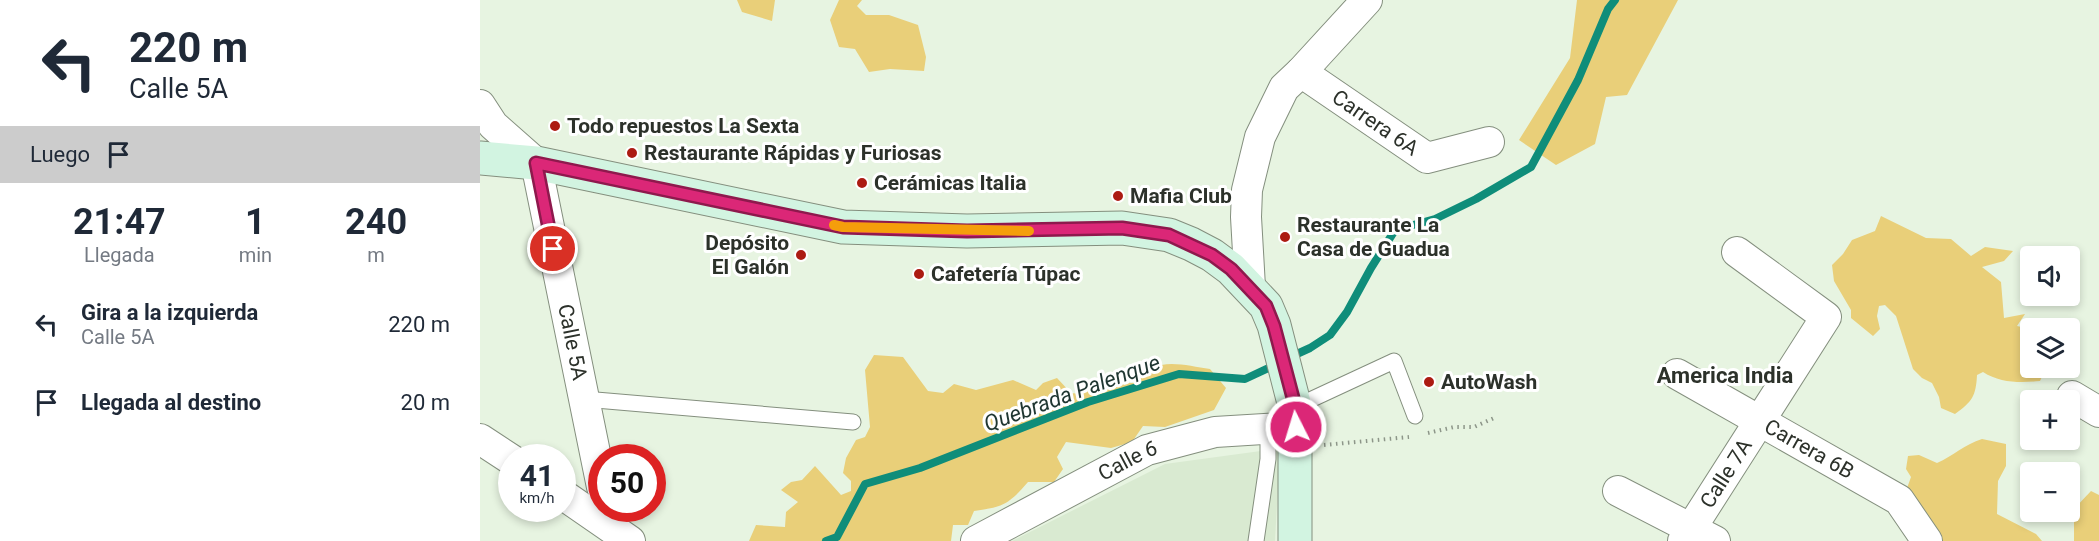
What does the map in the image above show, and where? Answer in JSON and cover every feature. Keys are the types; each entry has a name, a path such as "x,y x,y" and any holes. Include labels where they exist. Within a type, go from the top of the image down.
{"main road":[{"path":"480,158 536,163 843,227 967,231 1122,228 1169,235 1212,255 1250,287 1266,306 1274,326 1290,421 1295,541"}],"street":[{"path":"1250,287 1246,217 1247,190 1252,163 1270,112 1284,88 1367,0"},
{"name":"Carrera 6A","path":"1301,72 1427,158 1489,142"},
{"path":"480,105 493,125 536,163"},
{"name":"Calle 5A","path":"536,163 593,444"},
{"name":"Calle 7A","path":"1697,537 1761,421 1826,317 1737,252"},
{"name":"Carrera 6B","path":"1677,374 1899,500 1927,541"},
{"path":"2080,401 2099,412"},
{"name":"Calle 6","path":"975,541 1147,450 1215,432 1290,421"},
{"path":"480,439 498,451"},
{"path":"1618,491 1697,537"},
{"path":"576,502 615,525"}],"lane":[{"path":"1256,541 1268,459 1290,421 1394,361 1415,416"},
{"path":"584,399 853,422"}],"path":[{"path":"1423,434 1454,427 1474,427 1494,418"},
{"path":"1290,421 1413,436"}],"shaded area":[{"path":"737,0 775,0 772,21 742,12"},
{"path":"839,0 862,0 857,6 866,15 889,15 918,25 926,57 924,71 890,69 869,72 855,49 839,47 830,20"},
{"path":"1577,0 1678,0 1627,95 1606,97 1595,144 1556,165 1519,140 1570,58"},
{"path":"1881,216 1926,238 1951,239 1971,256 1985,247 2013,251 2004,261 1982,267 2001,282 2004,318 2025,314 2020,318 2017,326 2020,327 2020,378 2041,378 2040,381 2010,381 1983,372 1977,375 1976,388 1972,398 1965,406 1955,414 1941,408 1939,397 1932,383 1922,378 1913,369 1896,316 1885,305 1879,306 1877,316 1880,329 1873,336 1851,318 1851,310 1834,281 1832,265 1852,240 1875,231"},
{"path":"874,355 903,357 928,391 943,393 954,384 976,390 1013,380 1036,390 1043,383 1057,378 1071,393 1081,394 1088,385 1102,375 1124,383 1135,383 1151,368 1169,364 1210,369 1226,388 1214,410 1165,427 1143,426 1132,442 1111,448 1066,442 1057,457 1063,469 1054,482 1028,482 1005,503 974,511 968,525 953,525 951,541 749,541 756,525 785,527 786,512 798,502 781,490 791,482 802,480 815,466 841,495 851,491 851,481 843,473 846,458 856,440 865,437 870,427 865,370"},
{"path":"1982,439 2006,444 2006,466 1998,481 1997,514 2036,534 2042,541 1930,541 1906,491 1911,477 1906,469 1908,456 1919,455 1937,463"},
{"path":"1280,450 1275,541 1012,541 1165,464"},
{"path":"2091,491 2099,495 2099,541 2074,541 2074,522 2080,522 2080,503"}],"waterway":[{"name":"Quebrada Palenque","path":"1288,358 1330,335 1347,312 1395,230 1435,219 1476,199 1531,167 1578,80 1608,9 1615,0"},
{"name":"Quebrada Palenque","path":"826,541 837,537 865,484 920,468 1088,402 1179,374 1245,379 1277,364"}],"slow traffic":[{"path":"834,225 967,231 1029,231"}],"place":[{"name":"Todo repuestos La Sexta","path":"555,126"},
{"name":"Restaurante Rápidas y Furiosas","path":"632,153"},
{"name":"Cerámicas Italia","path":"862,183"},
{"name":"Mafia Club","path":"1118,196"},
{"name":"Restaurante La Casa de Guadua","path":"1285,237"},
{"name":"Depósito El Galón","path":"801,255"},
{"name":"Cafetería Túpac","path":"919,274"},
{"name":"AutoWash","path":"1429,382"}],"district":[{"name":"America India","path":"1725,375"}],"route":[{"path":"553,249 536,163 843,227 967,231 1122,228 1169,235 1212,255 1231,269 1266,306 1274,326 1293,398 1296,427"}]}
